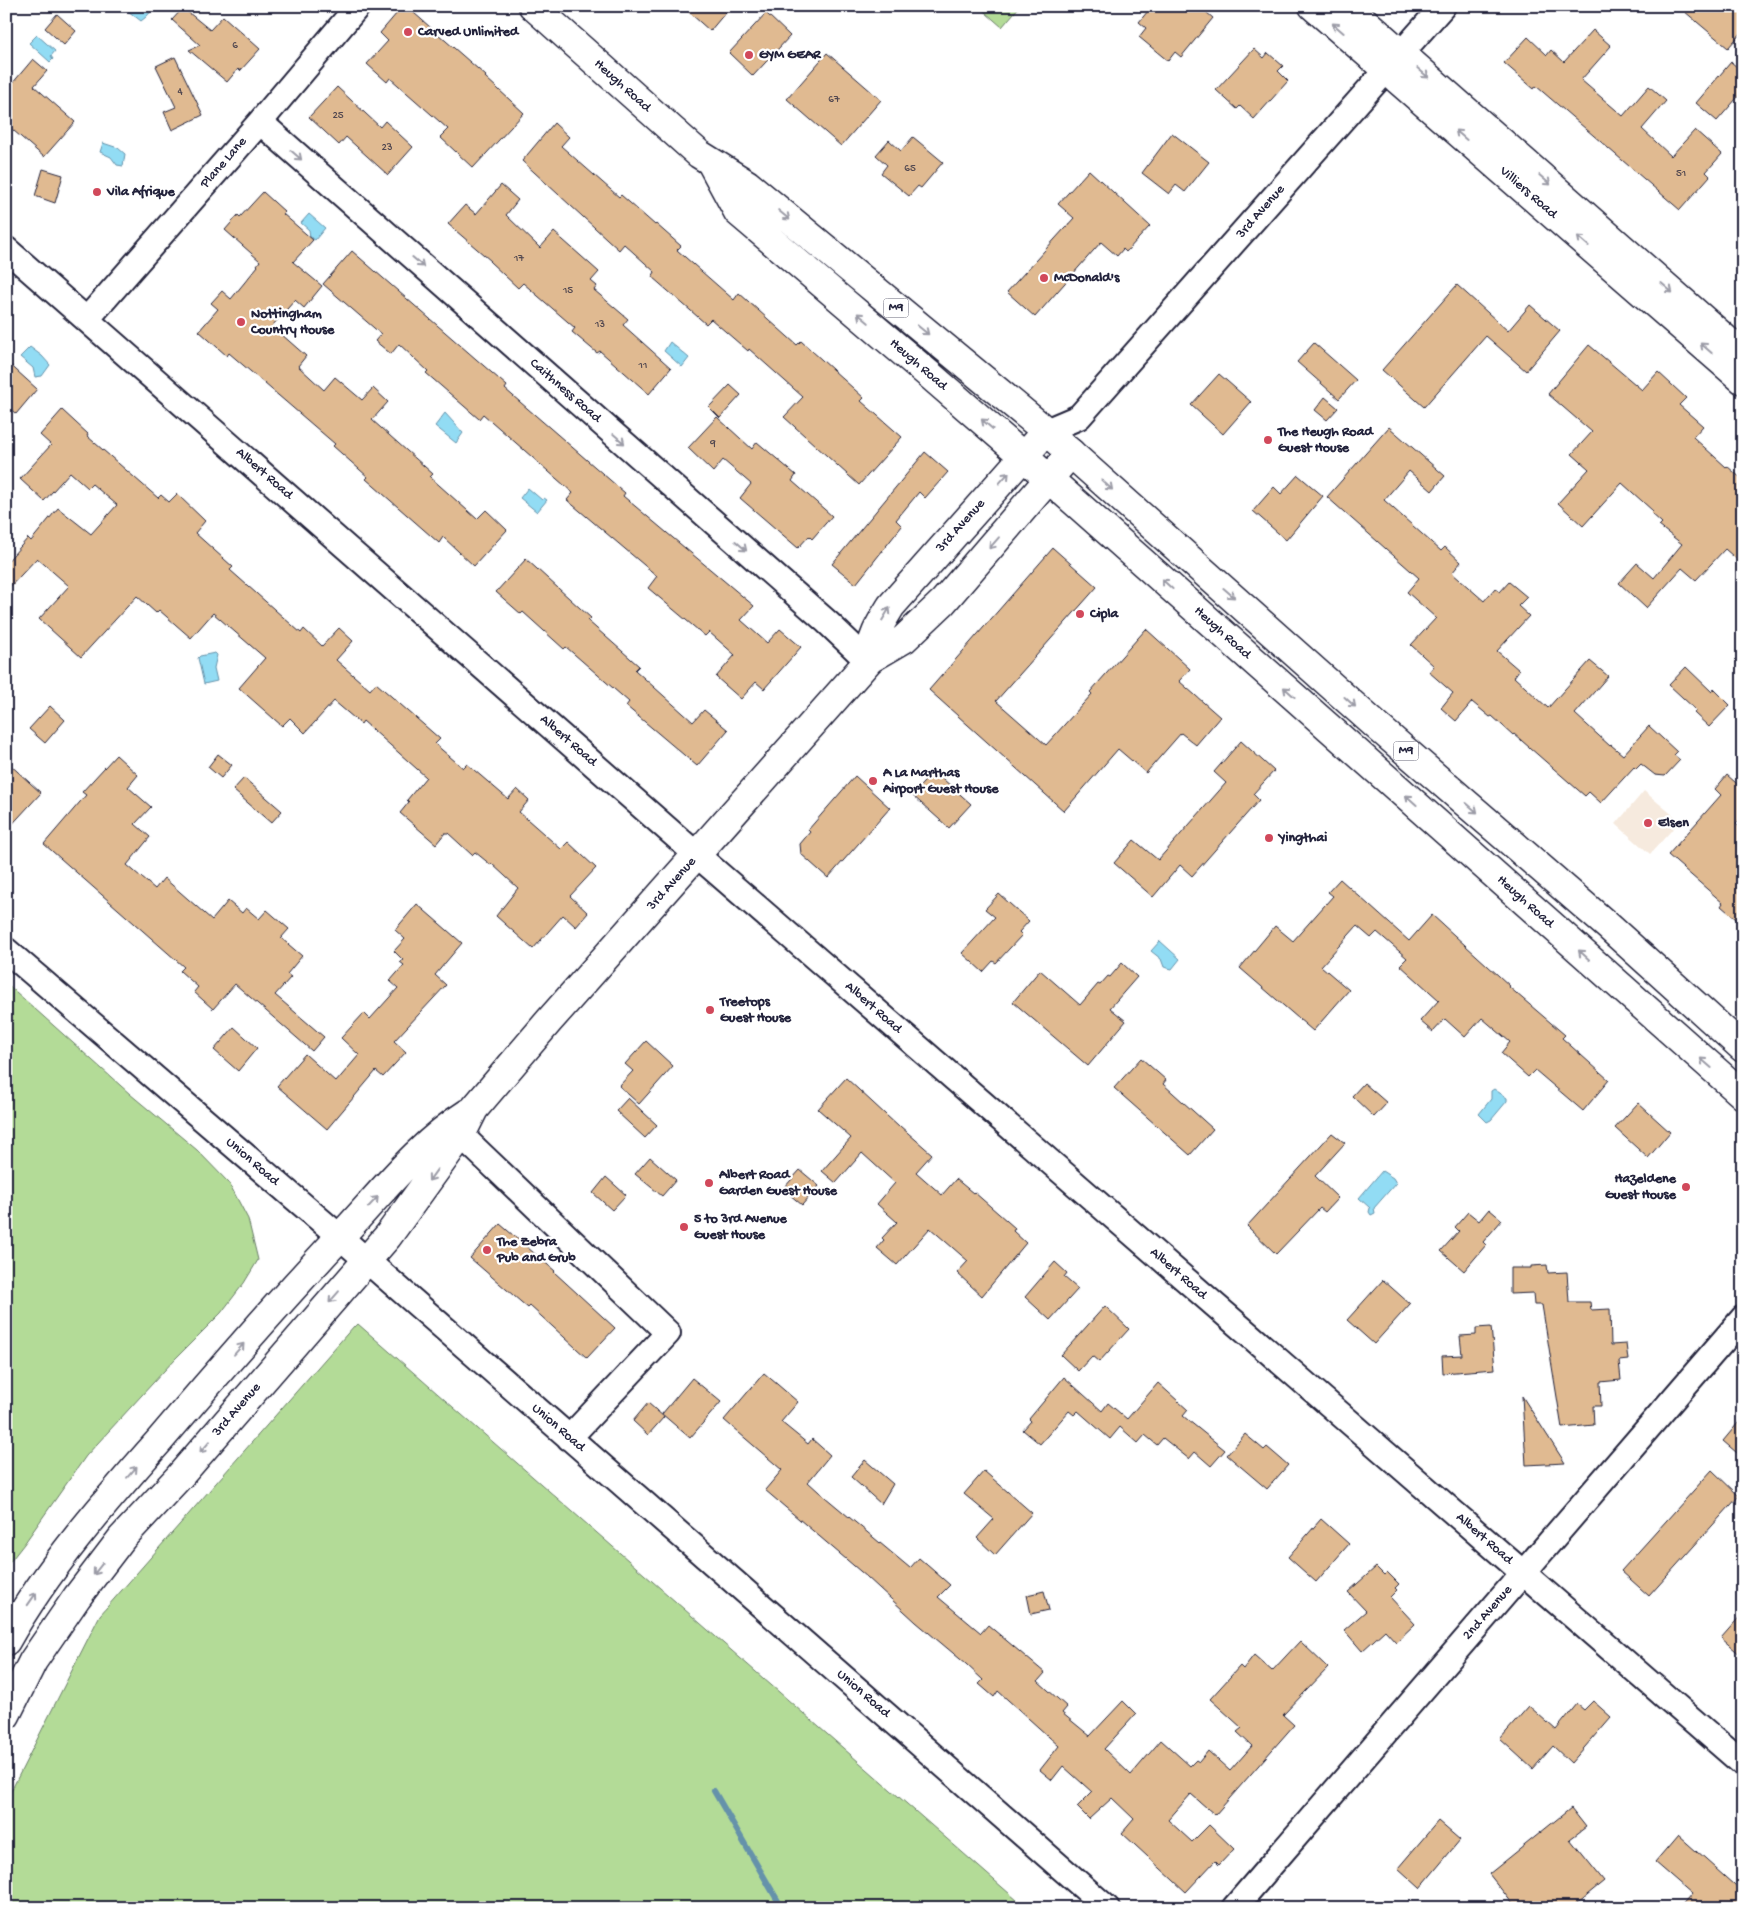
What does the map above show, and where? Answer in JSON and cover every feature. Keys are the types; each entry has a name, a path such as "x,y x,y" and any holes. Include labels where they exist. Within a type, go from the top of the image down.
{"street":[{"name":"Plane Lane","path":"88,318 260,122 358,6"},
{"name":"Heugh Road","path":"533,6 712,164 747,184 1046,431 1379,728 1588,908 1743,1048"},
{"name":"Villiers Road","path":"1313,6 1393,62 1743,355"},
{"name":"Villiers Road","path":"1347,6 1393,62 1743,380"},
{"name":"3rd Avenue","path":"869,660 870,647 875,632 891,606 1046,431 1079,417 1443,6"},
{"name":"Caithness Road","path":"260,122 869,660"},
{"name":"Heugh Road","path":"712,164 738,212 1023,456 1743,1095"},
{"name":"Albert Road","path":"6,249 88,318 698,855 1743,1764"},
{"name":"3rd Avenue","path":"6,1715 33,1661 77,1597 122,1538 179,1477 388,1236 461,1136 474,1109 549,1020 698,855 869,660 904,638 936,609 1071,453 1079,417"},
{"name":"Union Road","path":"6,950 340,1237 1107,1908"},
{"name":"3rd Avenue","path":"6,1641 22,1613 55,1565 112,1494 258,1327 422,1150 455,1121 474,1109"},
{"path":"461,1136 668,1333 569,1438"},
{"name":"2nd Avenue","path":"1234,1908 1743,1318"}],"shaded area":[{"name":"Elsen","path":"1644,791 1680,821 1650,854 1616,824"}],"green space":[{"path":"978,6 1020,6 1002,27"},
{"path":"6,983 130,1094 197,1150 229,1183 248,1219 258,1260 244,1283 221,1313 175,1359 86,1456 6,1567"},
{"path":"358,1324 1026,1908 6,1908 6,1801 100,1615 354,1326"}],"water":[{"path":"130,6 156,6 141,21 128,11"},
{"path":"37,35 55,51 51,56 53,59 50,62 29,43"},
{"path":"103,143 118,148 125,154 123,166 117,165 111,157 100,152"},
{"path":"309,214 325,228 315,240 310,237 309,230 301,223"},
{"path":"670,342 689,358 682,367 664,351"},
{"path":"30,347 50,365 42,376 35,377 33,368 20,357"},
{"path":"445,413 463,433 456,443 435,426"},
{"path":"528,488 542,500 544,498 547,500 537,512 520,498"},
{"path":"215,653 217,655 214,668 217,681 204,684 198,658"},
{"path":"1160,941 1180,959 1172,969 1164,967 1161,959 1151,951"},
{"path":"1494,1089 1507,1098 1507,1101 1491,1120 1487,1122 1479,1114 1491,1099 1491,1091"},
{"path":"1382,1171 1393,1178 1396,1183 1374,1208 1375,1213 1371,1215 1369,1212 1370,1208 1359,1198"}],"building":[{"path":"403,6 406,6 486,76 524,113 473,168 440,137 448,129 390,78 387,82 367,64 388,41 380,33"},
{"path":"682,6 731,6 710,31"},
{"path":"1152,6 1199,6 1213,18 1181,57 1175,52 1168,61 1139,37 1146,28 1139,22"},
{"path":"1678,6 1723,6 1731,13 1737,6 1743,6 1743,31 1728,48"},
{"path":"183,8 210,30 223,16 260,49 227,82 189,50 200,45 172,20"},
{"path":"766,13 790,36 753,76 729,53"},
{"path":"57,14 76,31 64,45 45,28"},
{"path":"1593,30 1611,46 1581,80 1623,116 1649,86 1666,101 1642,129 1671,156 1695,130 1722,154 1706,172 1710,176 1680,210 1536,86 1534,89 1504,63 1528,37 1547,55 1551,50 1564,62"},
{"path":"1254,49 1264,58 1268,53 1283,66 1278,71 1288,81 1254,119 1240,106 1237,109 1216,90"},
{"path":"827,53 881,100 841,146 787,99"},
{"path":"175,57 203,115 172,130 164,112 176,107 156,66"},
{"path":"33,59 47,71 34,86 75,122 44,157 6,124 6,91"},
{"path":"1731,62 1743,72 1743,91 1717,121 1696,103"},
{"path":"337,87 380,127 385,121 413,147 388,175 346,137 339,145 309,117"},
{"path":"554,123 569,137 561,146 619,197 621,195 681,246 677,250 734,300 739,293 797,345 801,341 864,398 861,401 902,437 859,485 784,417 803,397 749,349 748,351 711,319 706,324 652,277 655,272 624,244 619,250 522,161"},
{"path":"1172,133 1209,162 1185,192 1176,185 1169,194 1142,173"},
{"path":"913,137 943,162 921,188 918,186 909,196 881,173 887,165 876,155 889,140 901,151"},
{"path":"43,169 63,175 55,203 35,196"},
{"path":"1089,170 1150,226 1126,252 1123,249 1117,256 1101,242 1035,317 1007,292 1074,218 1058,204"},
{"path":"501,185 518,200 506,215 540,248 554,232 599,272 591,281 597,286 594,290 628,319 623,325 671,368 649,394 600,351 597,353 572,332 575,328 523,283 518,288 491,261 448,224 465,205 476,214"},
{"path":"263,192 285,212 283,214 313,240 293,262 322,286 304,308 295,300 272,326 306,356 298,366 324,390 335,377 362,400 373,388 388,402 372,420 433,474 430,477 477,519 486,510 507,530 474,566 443,537 439,543 366,479 368,477 333,446 335,444 229,353 227,356 199,331 218,309 211,303 222,291 231,299 258,266 260,261 225,230"},
{"path":"352,251 507,386 505,389 625,493 623,496 754,606 741,620 767,643 780,629 801,647 764,689 756,682 741,699 716,677 735,655 709,632 705,636 648,588 657,576 567,500 573,493 483,414 479,419 426,373 428,371 399,344 391,354 375,341 381,334 323,284"},
{"path":"1457,285 1508,331 1530,305 1560,331 1526,371 1486,336 1424,407 1382,370"},
{"path":"1314,343 1356,380 1339,399 1297,362"},
{"path":"1589,345 1642,390 1658,372 1686,398 1679,405 1703,426 1693,437 1743,480 1743,565 1725,549 1696,580 1682,568 1646,608 1619,583 1637,563 1654,578 1682,544 1659,526 1662,523 1651,513 1653,511 1622,483 1583,526 1558,503 1589,469 1572,454 1592,432 1548,394"},
{"path":"6,361 37,389 16,414 6,405"},
{"path":"1219,374 1251,402 1223,434 1191,405"},
{"path":"730,385 741,395 720,418 709,407"},
{"path":"1325,397 1338,408 1327,420 1315,410"},
{"path":"62,410 88,434 87,436 158,498 161,495 169,502 177,494 205,521 195,533 233,567 230,570 301,633 304,629 322,646 339,628 353,641 336,660 370,690 376,683 440,739 435,744 463,768 467,764 508,799 517,789 529,800 519,812 561,849 568,842 596,868 570,896 588,913 576,927 563,915 533,949 496,916 518,888 492,864 475,852 472,855 448,833 445,833 436,844 400,813 409,802 407,800 426,777 363,721 361,724 334,701 305,733 290,718 282,726 239,688 265,658 213,613 191,638 159,610 156,613 137,596 81,657 39,619 69,586 37,558 6,591 6,563 28,538 31,541 58,508 91,534 117,505 92,484 88,488 70,472 44,501 20,479 51,445 40,435"},
{"path":"717,417 752,449 757,442 796,475 792,481 832,516 812,539 809,536 798,548 740,498 751,484 723,460 713,472 688,448"},
{"path":"1389,427 1445,476 1432,491 1409,471 1384,500 1441,551 1445,547 1461,562 1452,573 1484,601 1495,588 1500,592 1509,582 1527,597 1518,606 1529,616 1497,651 1519,670 1514,677 1548,708 1590,661 1608,676 1575,714 1610,746 1623,755 1649,726 1677,752 1674,755 1680,760 1665,776 1655,775 1641,764 1636,769 1634,767 1601,803 1589,792 1585,796 1514,734 1472,702 1456,721 1441,708 1453,693 1429,672 1434,666 1411,645 1436,618 1407,592 1419,578 1327,497"},
{"path":"925,452 948,472 925,498 919,492 896,520 902,526 856,584 832,564"},
{"path":"1298,475 1323,496 1286,540 1253,511 1274,487 1281,494"},
{"path":"1053,548 1097,587 996,701 1046,745 1092,694 1090,692 1146,629 1190,669 1179,681 1220,717 1196,745 1181,733 1146,773 1118,749 1064,811 929,690"},
{"path":"526,559 591,618 588,621 639,666 635,670 693,722 704,710 728,730 697,766 626,706 629,702 566,647 564,649 523,612 521,614 496,592"},
{"path":"1686,667 1712,692 1714,689 1730,705 1709,727 1694,713 1696,710 1669,685"},
{"path":"50,706 65,720 45,743 29,729"},
{"path":"1241,741 1274,771 1253,794 1259,800 1192,876 1180,865 1153,897 1114,863 1134,840 1158,860 1226,783 1214,772"},
{"path":"218,754 232,765 221,778 208,767"},
{"path":"116,755 138,775 128,787 151,807 135,824 150,837 127,865 155,889 164,878 212,920 228,901 242,913 246,908 259,919 267,910 289,929 281,938 302,956 287,974 291,977 275,995 324,1037 312,1051 235,984 213,1009 194,992 198,987 180,971 184,967 44,844 86,795 82,792"},
{"path":"6,761 41,793 6,831"},
{"path":"934,771 971,804 949,828 912,795"},
{"path":"1727,775 1743,789 1743,817 1736,824 1743,831 1743,925 1721,906 1723,903 1668,855 1721,795 1715,789"},
{"path":"855,776 890,808 828,878 801,854 800,844 810,832 808,830"},
{"path":"244,778 282,811 271,823 233,790"},
{"path":"1340,879 1409,941 1432,915 1509,987 1565,1035 1562,1038 1609,1080 1583,1111 1535,1070 1528,1077 1501,1053 1510,1042 1482,1018 1465,1037 1445,1019 1433,1032 1420,1021 1439,1000 1400,965 1407,958 1377,932 1371,938 1357,926 1321,966 1349,990 1313,1031 1240,968 1275,926 1293,941 1333,896 1328,892"},
{"path":"999,894 1029,921 1019,932 1022,935 996,963 993,961 983,972 962,953 995,917 985,909"},
{"path":"417,904 462,943 435,975 446,985 394,1041 406,1052 383,1077 376,1071 327,1129 277,1086 305,1054 336,1082 359,1055 341,1038 364,1013 370,1019 398,988 390,981 404,965 400,962 403,960 394,951 405,939 395,930"},
{"path":"1122,963 1137,977 1110,1008 1126,1021 1088,1066 1013,1002 1040,970 1080,1005 1098,984 1100,985 1108,976 1110,977"},
{"path":"234,1027 257,1048 238,1071 214,1050"},
{"path":"646,1041 673,1066 639,1104 619,1086 633,1071 625,1064"},
{"path":"1141,1058 1166,1080 1163,1084 1213,1129 1190,1155 1114,1088"},
{"path":"846,1078 899,1127 932,1154 916,1172 942,1195 956,1179 1015,1228 1013,1231 1026,1243 982,1296 957,1273 968,1261 930,1228 897,1265 877,1248 884,1240 882,1238 897,1222 877,1204 895,1183 862,1153 836,1183 822,1171 851,1138 818,1109"},
{"path":"1364,1083 1387,1103 1374,1117 1352,1096"},
{"path":"628,1098 657,1125 645,1138 616,1111"},
{"path":"1638,1103 1670,1132 1648,1158 1615,1128"},
{"path":"1332,1133 1345,1143 1315,1176 1338,1198 1325,1212 1320,1208 1276,1254 1247,1226"},
{"path":"650,1157 676,1180 662,1196 635,1174"},
{"path":"800,1170 819,1186 802,1205 783,1189"},
{"path":"606,1177 626,1195 612,1210 593,1193"},
{"path":"1489,1209 1502,1220 1483,1242 1486,1245 1464,1271 1441,1251 1459,1231 1455,1227 1468,1212 1479,1221"},
{"path":"500,1224 555,1271 615,1328 587,1358 530,1306 528,1308 470,1258"},
{"path":"1055,1262 1067,1273 1064,1277 1078,1289 1050,1320 1025,1297"},
{"path":"1547,1265 1548,1273 1567,1272 1569,1302 1590,1302 1591,1310 1610,1309 1611,1345 1626,1344 1628,1360 1619,1361 1621,1380 1600,1382 1601,1406 1593,1406 1594,1425 1562,1428 1542,1305 1534,1305 1533,1293 1510,1294 1510,1268 1531,1268 1531,1266"},
{"path":"1383,1280 1410,1304 1374,1344 1347,1320"},
{"path":"1105,1306 1129,1329 1099,1362 1092,1356 1078,1371 1061,1355"},
{"path":"1491,1327 1495,1369 1443,1373 1442,1356 1462,1355 1460,1336 1476,1335 1476,1328"},
{"path":"764,1373 798,1402 781,1422 808,1444 812,1439 830,1455 808,1482 910,1568 919,1558 950,1585 938,1597 981,1633 988,1625 1045,1673 1038,1681 1067,1707 1062,1713 1090,1736 1123,1701 1136,1714 1104,1749 1131,1775 1161,1740 1190,1766 1196,1760 1199,1762 1208,1751 1230,1771 1252,1746 1237,1732 1242,1728 1210,1699 1240,1666 1243,1669 1254,1655 1272,1671 1300,1641 1328,1668 1283,1715 1294,1725 1215,1815 1191,1794 1168,1820 1192,1842 1209,1825 1234,1849 1219,1865 1215,1861 1186,1892 1122,1833 1134,1819 1112,1798 1089,1819 1077,1807 1092,1792 1063,1766 1052,1780 1040,1770 1059,1746 998,1691 994,1697 979,1684 983,1680 966,1664 765,1490 782,1470 724,1420"},
{"path":"1064,1377 1102,1411 1108,1403 1127,1419 1158,1383 1188,1410 1183,1416 1225,1450 1211,1466 1195,1452 1189,1459 1163,1438 1157,1445 1145,1435 1138,1443 1120,1427 1110,1439 1078,1411 1074,1415 1069,1411 1040,1444 1023,1430 1031,1421 1029,1419"},
{"path":"692,1378 721,1402 690,1438 662,1414"},
{"path":"1522,1396 1565,1463 1526,1465"},
{"path":"648,1403 664,1417 648,1435 633,1421"},
{"path":"1743,1417 1743,1458 1723,1441"},
{"path":"1245,1434 1264,1450 1267,1447 1288,1465 1267,1489 1227,1455"},
{"path":"865,1460 893,1484 881,1504 851,1477"},
{"path":"1712,1470 1739,1496 1649,1596 1621,1571"},
{"path":"984,1471 1032,1513 995,1555 977,1538 994,1519 964,1494"},
{"path":"1321,1519 1349,1544 1316,1582 1288,1557"},
{"path":"1376,1567 1384,1575 1387,1572 1399,1584 1395,1588 1397,1590 1390,1597 1415,1624 1396,1642 1385,1630 1362,1651 1344,1630 1366,1611 1348,1592"},
{"path":"1044,1591 1049,1610 1031,1614 1027,1595"},
{"path":"1743,1613 1743,1657 1721,1638"},
{"path":"1593,1701 1611,1717 1571,1763 1553,1746 1533,1769 1500,1739 1529,1706 1556,1730 1577,1704 1584,1710"},
{"path":"1571,1808 1586,1827 1570,1839 1604,1881 1571,1908 1516,1908 1489,1874"},
{"path":"1438,1821 1460,1840 1420,1888 1398,1868"},
{"path":"1678,1835 1743,1893 1743,1908 1680,1908 1692,1894 1655,1862"}],"waterway":[{"path":"714,1791 782,1908"}],"place":[{"name":"Carved Unlimited","path":"408,32"},
{"name":"GYM GEAR","path":"749,55"},
{"name":"Vila Afrique","path":"97,192"},
{"name":"McDonald's","path":"1044,278"},
{"name":"Nottingham Country House","path":"241,322"},
{"name":"The Heugh Road Guest House","path":"1268,440"},
{"name":"Cipla","path":"1080,614"},
{"name":"A La Marthas Airport Guest House","path":"873,781"},
{"name":"Elsen","path":"1648,823"},
{"name":"Yingthai","path":"1269,838"},
{"name":"Treetops Guest House","path":"710,1010"},
{"name":"Albert Road Garden Guest House","path":"709,1183"},
{"name":"Hazeldene Guest House","path":"1686,1187"},
{"name":"5 to 3rd Avenue Guest House","path":"684,1227"},
{"name":"The Zebra Pub and Grub","path":"487,1250"}]}
